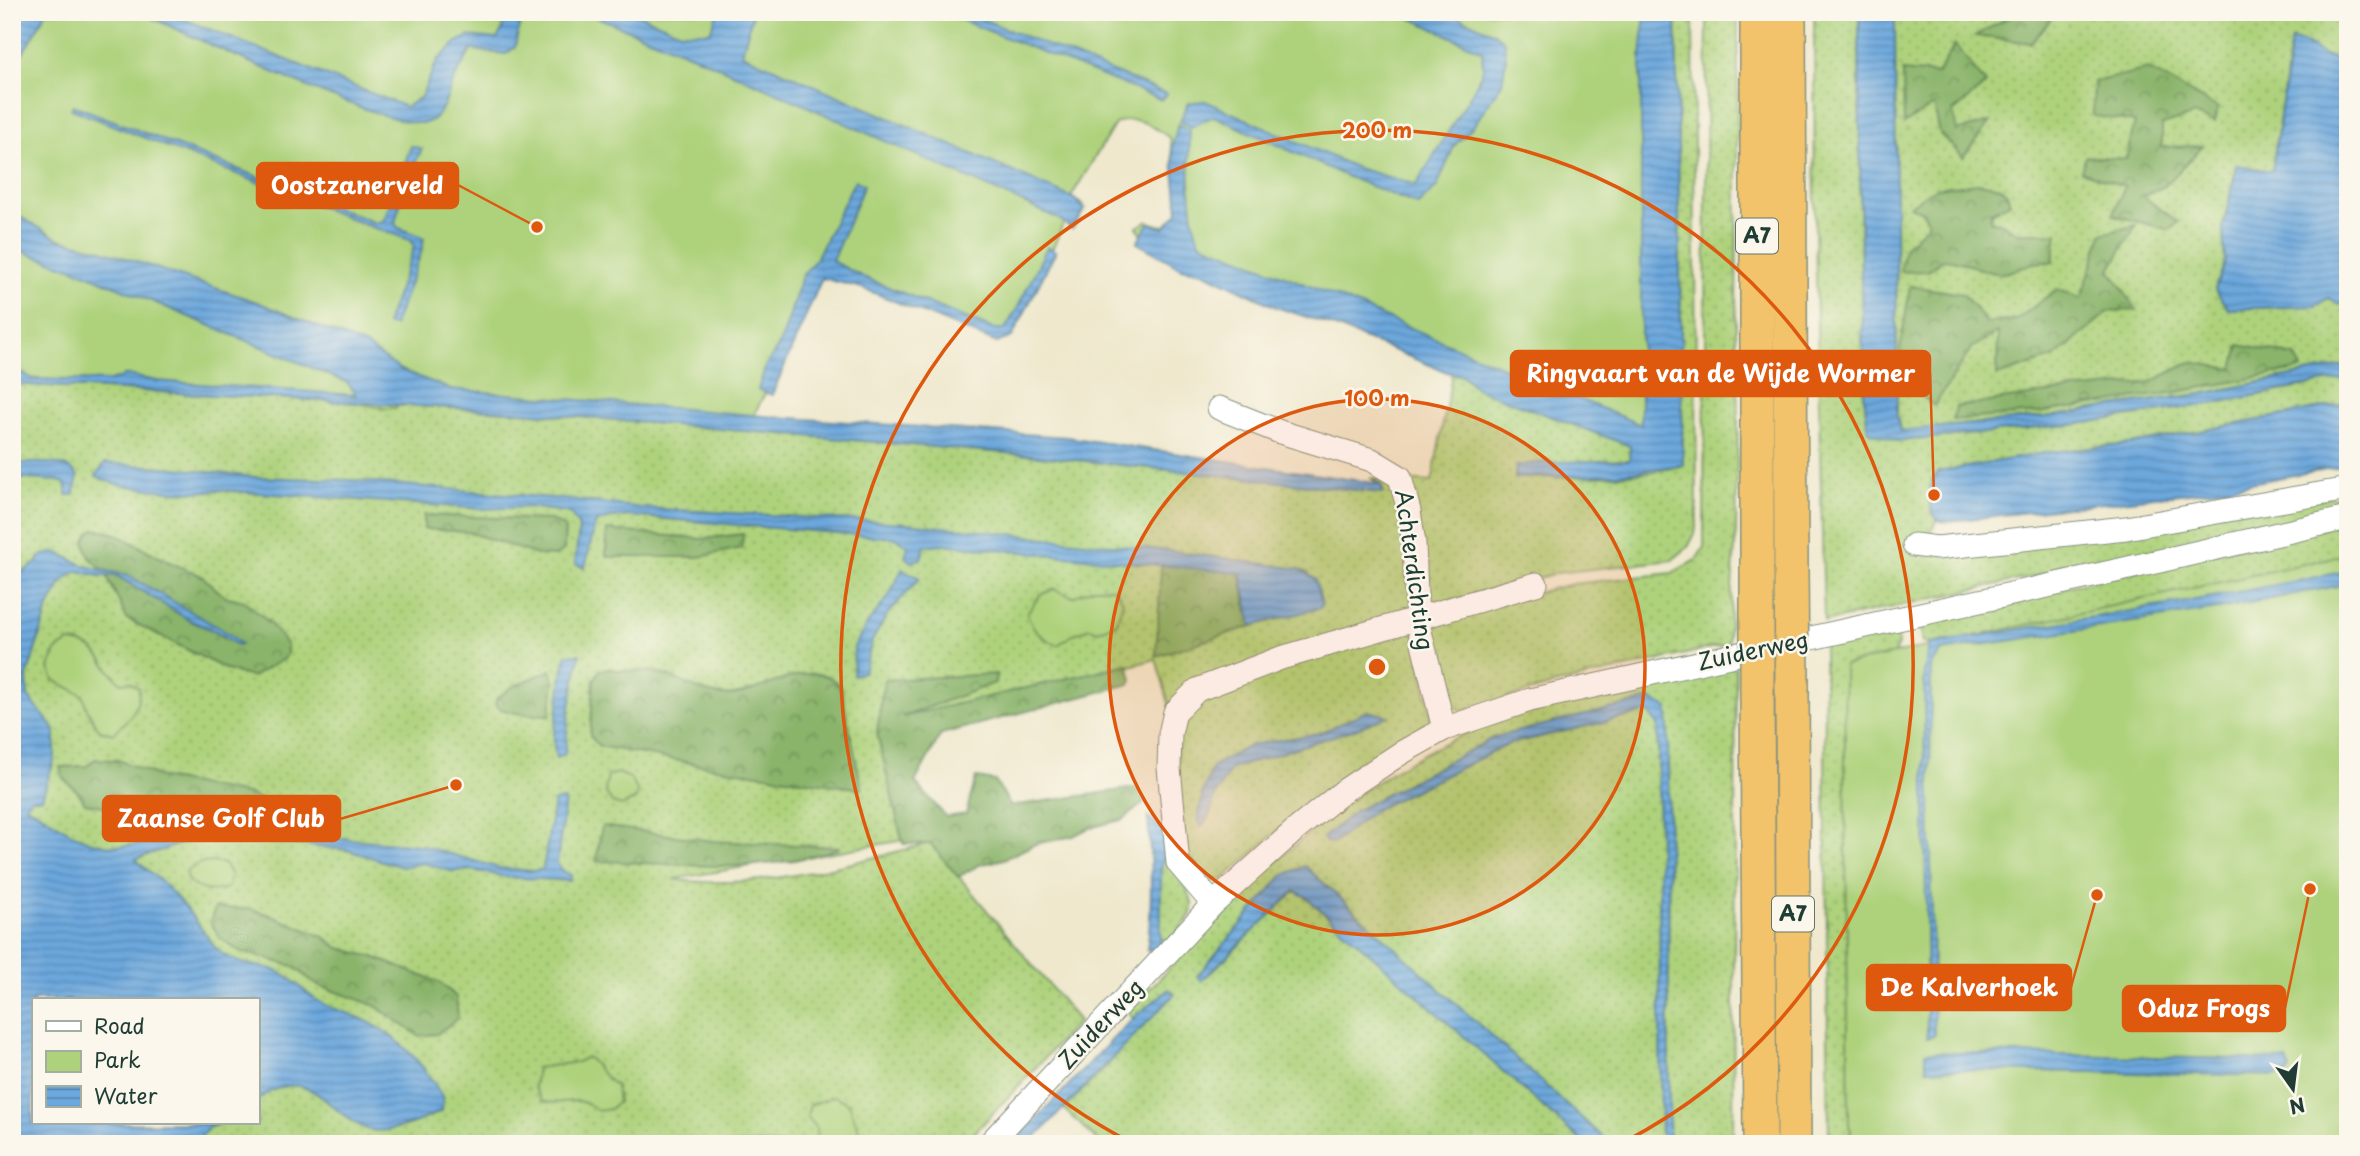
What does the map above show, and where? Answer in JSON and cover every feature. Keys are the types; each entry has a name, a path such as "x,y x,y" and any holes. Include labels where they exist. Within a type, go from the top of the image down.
{"highway":[{"name":"A7","path":"1757,12 1760,1144"},
{"name":"A7","path":"1789,12 1794,1144"}],"street":[{"name":"Achterdichting","path":"1219,408 1280,432 1373,460 1400,477 1414,543 1417,619 1444,729"},
{"path":"1914,545 1937,548 2126,528 2348,489"},
{"name":"Zuiderweg","path":"989,1144 1213,905 1293,832 1345,790 1401,753 1444,729 1530,700 2348,518"},
{"path":"1213,905 1178,863 1169,768 1170,734 1175,712 1197,690 1281,658 1536,584"}],"green space":[{"path":"12,12 1675,12 1678,419 1630,442 1144,237 1137,227 1147,221 1164,226 1181,220 1170,138 1137,120 1115,124 1071,197 1083,205 1075,221 1066,217 1041,276 1008,332 825,265 749,424 408,404 388,409 356,403 12,377"},
{"path":"1676,12 1693,12 1697,521 1695,534 1688,547 1672,560 1557,573 1433,605 1170,707 1156,659 884,732 917,838 674,879 728,882 780,877 830,868 931,843 1079,1021 964,1144 12,1144 12,384 509,411 1029,455 1383,493 1380,484 1370,478 1432,482 1452,374 1462,375 1477,389 1630,445 1630,460 1534,463 1516,478 1623,475 1683,465","holes":["1239,562 1299,569 1309,573 1320,608 1203,641"]},
{"path":"1707,12 1738,12 1738,420 1736,532 1728,644 1557,684 1463,711 1451,705 1434,635 1442,620 1572,584 1672,573 1696,560 1704,547"},
{"path":"1814,12 1859,12 1861,279 1864,395 1869,431 1898,441 2071,425 2216,403 2348,378 2348,403 2131,444 2050,452 1932,478 1931,502 1938,520 1919,552 2348,495 2348,508 1824,622 1815,232"},
{"path":"1895,12 2017,12 1978,36 2031,43 2057,12 2348,12 2348,62 2326,56 2302,42 2291,40 2272,172 2237,165 2223,228 2225,263 2215,289 2228,309 2277,307 2328,298 2340,305 2348,300 2348,365 2201,394 2055,416 1900,431 1897,416","holes":["1909,205 1999,210 1991,212 1989,221 2002,223 2018,233 2056,233 2053,262 1967,265 1952,259 1942,259 1928,271 1905,247 1926,227 1928,221 1923,211"]},
{"path":"2017,12 2057,12 2031,43 1976,36"},
{"path":"1955,45 1986,84 1953,112 1957,131 1990,122 1963,157 1940,134 1934,105 1904,124 1903,71 1937,74"},
{"path":"2148,69 2218,108 2215,122 2195,115 2162,125 2162,147 2203,146 2165,186 2143,196 2178,222 2170,230 2113,215 2125,186 2081,171 2086,156 2126,159 2135,122 2093,116 2094,82"},
{"path":"1978,183 2001,187 2010,203 1991,212 1990,221 2002,223 2018,233 2057,233 2053,262 2037,262 2010,272 1996,273 1942,259 1928,271 1900,272 1905,247 1926,227 1928,221 1923,211 1909,206 1936,188"},
{"path":"2136,225 2110,270 2137,310 2109,311 2055,357 1997,376 1998,332 1972,348 1934,406 1906,383 1900,351 1910,286 1963,294 1987,323 2016,320 2057,289 2081,299 2102,234"},
{"path":"2239,345 2295,356 2302,369 2183,391 2038,413 1953,420 1956,407 2055,392 2151,382 2191,362 2233,369"},
{"path":"424,515 551,520 565,527 564,550 556,556 537,555 468,532 424,529"},
{"path":"2348,522 2348,571 2185,602 1923,643 1921,627 1924,620"},
{"path":"95,529 116,534 202,576 224,596 244,601 269,622 287,645 287,654 252,677 227,670 127,619 107,576 117,576 191,621 217,632 237,645 241,644 130,576 104,570 90,558 86,548 85,540"},
{"path":"607,530 702,539 743,534 742,548 699,557 609,557 606,555"},
{"path":"2348,554 2348,1144 1852,1144 1849,1124 1844,665"},
{"path":"1162,555 1239,562 1252,626 1156,656"},
{"path":"1093,588 1114,588 1123,601 1117,623 1098,631 1090,628 1074,634 1058,645 1035,629 1027,613 1040,595 1054,589 1073,597"},
{"path":"1407,630 1416,634 1432,722 1371,759 1313,800 1223,879 1211,881 1199,875 1185,853 1176,740 1182,720 1193,705 1223,685"},
{"path":"1890,630 1897,635 1898,645 1892,657 1894,1144 1829,1144 1824,643"},
{"path":"69,642 88,647 100,656 121,683 130,682 139,688 135,708 113,734 98,729 83,695 54,680 49,668 56,651"},
{"path":"1736,661 1733,1144 1669,1144 1668,708 1495,737 1355,811 1334,843 1376,809 1509,744 1648,712 1658,725 1661,1144 1610,1144 1305,866 1201,980 1295,891 1305,896 1585,1144 1101,1144 1064,1109 1109,1064 1169,989 1133,1018 1127,1011 1284,856 1325,820 1369,787 1415,758 1496,722"},
{"path":"1128,664 1132,680 1130,684 941,734 915,782 946,817 966,814 976,778 995,781 1011,806 1135,788 1144,802 1124,819 1089,828 1073,836 1035,844 1004,859 979,865 958,877 931,844 903,844 877,733 884,680 996,674 995,683 902,717"},
{"path":"608,668 655,672 703,691 722,695 745,692 805,674 831,678 841,688 862,789 718,768 599,746 590,736 594,680 600,670"},
{"path":"551,670 554,682 550,715 514,713 496,705 496,699 512,687"},
{"path":"95,759 118,760 163,778 251,795 259,799 262,807 254,815 207,812 162,816 85,803 63,778 60,767 87,766"},
{"path":"618,773 630,778 637,790 636,799 622,806 612,803 605,791 608,776"},
{"path":"602,826 713,841 840,847 781,862 750,865 596,861"},
{"path":"1165,857 1188,891 1192,906 1187,920 1170,940 1160,939 1161,868"},
{"path":"200,863 224,864 231,875 227,888 206,890 187,880 187,871"},
{"path":"215,908 251,909 267,914 324,937 339,948 373,957 441,983 456,997 458,1018 437,1034 419,1036 374,1005 317,985 293,966 239,951 220,938 210,922"},
{"path":"587,1057 616,1086 618,1102 610,1109 598,1111 582,1102 542,1101 534,1087 537,1068 577,1062"},
{"path":"835,1096 849,1104 864,1144 818,1144 816,1128 807,1117 810,1105"}],"water":[{"path":"23,12 46,12 12,69 12,36"},
{"path":"139,12 166,12 406,107 421,97 437,61 457,42 469,36 497,39 503,28 498,12 522,12 515,47 506,54 471,50 438,114 428,122 409,122 334,98"},
{"path":"584,12 632,12 681,32 710,32 718,12 753,12 742,54 1073,198 1085,209 1072,229 1059,219 701,59"},
{"path":"941,12 965,12 1167,94 1162,100"},
{"path":"1398,12 1447,12 1493,32 1504,41 1506,59 1502,83 1474,125 1454,146 1437,187 1418,205 1348,177 1214,116 1191,127 1180,121 1188,103 1205,101 1357,168 1416,185 1476,86 1483,69 1482,51"},
{"path":"1645,12 1676,12 1683,465 1619,474 1515,478 1516,466 1534,463 1629,460 1630,446 1477,389 1462,375 1452,374 1328,324 1276,307 1203,272 1182,268 1137,243 1149,223 1164,228 1178,212 1172,147 1178,124 1190,131 1192,206 1201,243 1330,294 1641,425 1641,57"},
{"path":"1859,12 1895,12 1897,416 1900,431 2055,416 2201,394 2348,365 2348,378 2216,403 2071,425 1898,441 1868,431 1864,395 1861,279"},
{"path":"2291,40 2302,42 2326,56 2348,62 2348,300 2340,305 2328,298 2316,306 2228,309 2215,289 2225,263 2223,228 2237,165 2272,171"},
{"path":"73,105 376,223 384,220 411,146 422,149 407,180 395,222 397,227 424,238 394,326 386,324 414,247 410,240 71,109"},
{"path":"855,180 864,185 832,261 863,277 993,329 1005,329 1047,247 1056,251 1012,337 997,343 862,288 822,278 772,395 758,390 766,365 778,347 786,327 802,276 816,259"},
{"path":"12,212 59,239 99,249 257,302 366,346 401,370 450,389 776,417 1067,437 1380,484 1384,493 1029,455 509,411 12,384 12,368 33,379 110,381 127,375 157,381 356,395 348,383 79,271 12,248"},
{"path":"2348,403 2348,465 2213,490 1943,522 1937,519 1931,506 1930,491 1938,472 2050,452 2131,444"},
{"path":"12,463 58,464 73,470 78,476 74,495 67,495 65,483 58,481 12,478"},
{"path":"105,463 255,477 349,480 643,508 906,523 1180,552 1299,569 1315,579 1322,603 1320,608 1252,626 1241,573 941,544 925,546 921,559 911,562 905,557 908,546 896,538 629,516 605,519 595,524 585,568 575,564 579,527 570,513 529,507 484,509 217,490 155,490 120,485 96,476"},
{"path":"56,552 85,566 129,576 228,633 241,644 237,645 217,632 191,621 117,576 99,576 78,571 72,574 63,581 48,609 27,677 28,696 55,730 55,757 42,798 31,798 26,806 81,838 104,845 139,844 200,831 239,834 186,842 136,859 175,895 222,954 237,961 279,972 320,1002 373,1025 398,1041 418,1062 443,1098 441,1111 404,1126 375,1131 352,1121 304,1087 275,1089 259,1099 259,998 32,998 32,1124 218,1124 208,1128 196,1144 12,1144 12,579 35,564 43,555"},
{"path":"902,569 920,578 889,612 872,641 864,672 853,675 854,647 867,624 889,596"},
{"path":"2348,571 2348,584 2218,609 1942,651 1931,666 1934,1036 1927,1038 1924,673 1929,644 2185,602"},
{"path":"580,654 569,713 565,754 556,758 554,737 563,667 567,655"},
{"path":"1650,699 1668,708 1669,1144 1661,1144 1658,725 1648,712 1509,744 1376,809 1334,843 1326,842 1323,838 1355,811 1495,737"},
{"path":"1367,711 1388,716 1231,769 1201,827 1198,818 1203,792 1213,766 1251,745 1320,733"},
{"path":"565,800 557,863 561,870 571,875 570,881 507,877 471,870 451,871 423,863 402,867 347,850 273,842 270,832 419,845 499,868 534,871 543,869 554,801"},
{"path":"1148,817 1168,831 1161,868 1161,947 1147,950 1151,884"},
{"path":"1305,866 1610,1144 1585,1144 1305,896 1295,891 1201,981 1197,976 1282,876"},
{"path":"1169,989 1175,994 1029,1144 1012,1144 1133,1018"},
{"path":"1926,1052 2287,1060 2290,1070 2285,1076 1926,1069"}],"place":[{"name":"Oostzanerveld","path":"537,227"},
{"name":"Ringvaart van de Wijde Wormer","path":"1934,495"},
{"name":"Zaanse Golf Club","path":"456,785"},
{"name":"Oduz Frogs","path":"2310,889"},
{"name":"De Kalverhoek","path":"2097,895"}]}
